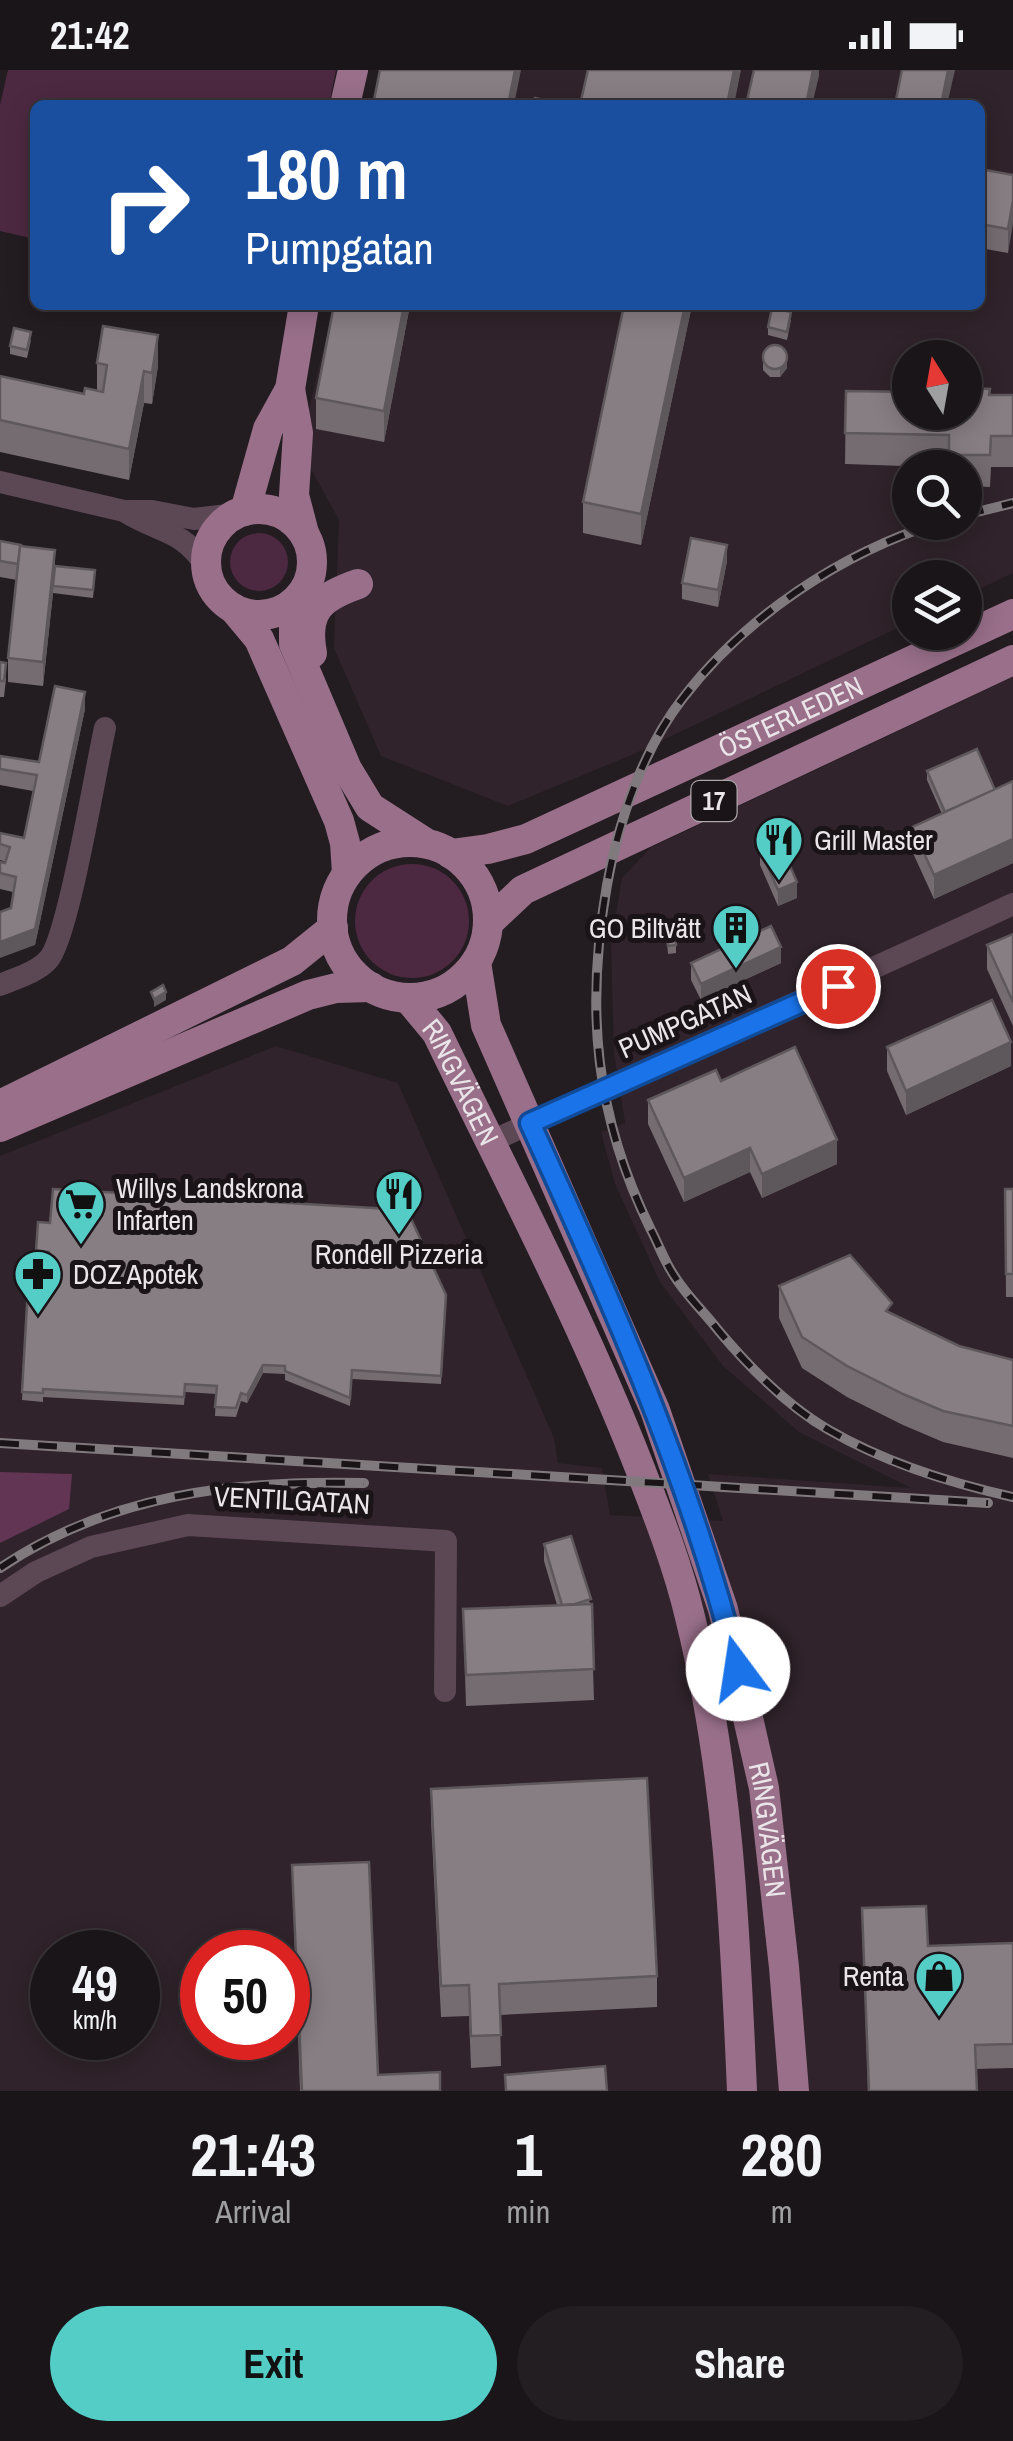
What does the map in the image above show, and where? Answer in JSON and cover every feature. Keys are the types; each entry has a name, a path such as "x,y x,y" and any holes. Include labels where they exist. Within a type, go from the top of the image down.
{"main road":[{"path":"347,100 353,70"},
{"path":"240,513 268,429 290,389 303,310"},
{"path":"234,609 251,616 269,615 294,603 306,588 312,569 311,550 294,495 298,433 290,389"},
{"path":"294,603 292,624 298,656 347,769 370,807 440,849 475,877 482,891 488,923 476,962 463,977 428,996 389,995 371,987 344,962 332,928 334,905 348,874 339,822 259,638 214,592 206,566 207,548 215,532 240,513 261,509 278,512 304,533"},
{"path":"347,769 344,736 314,665 308,636 318,605 332,593 358,584"},
{"name":"ÖSTERLEDEN","path":"440,849 526,839 1013,614"},
{"name":"ÖSTERLEDEN","path":"488,923 523,890 1013,660"},
{"name":"17","path":"348,874 363,858 404,842 440,849"},
{"path":"0,1105 292,961 332,928"},
{"name":"RINGVÄGEN","path":"476,962 486,1026 655,1410 723,1609 764,1788 794,2091"},
{"path":"0,1127 308,995 336,988 371,987"},
{"name":"RINGVÄGEN","path":"408,998 437,1033 562,1289 653,1504 689,1612 712,1713 724,1793 742,2091"}],"street":[{"path":"0,482 124,511 152,511 194,519 240,513"},
{"path":"124,511 148,527 182,537 206,566"},
{"path":"0,984 36,970 51,958 67,906 104,728"},
{"name":"PUMPGATAN","path":"490,1142 1013,904"},
{"name":"VENTILGATAN","path":"0,1596 36,1572 90,1547 188,1524 446,1541 445,1691"}],"shaded area":[{"path":"8,70 336,70 330,100 30,100 30,238 0,231 0,105"},
{"path":"389,70 1013,70 1013,573 982,588 982,560 892,560 892,631 634,754 508,806 381,756 334,648 339,520 306,460 309,409 333,310 985,310 985,100 382,100"},
{"path":"259,533 280,541 288,562 280,583 259,591 238,583 230,562 238,541"},
{"path":"1013,677 1013,2091 0,2091 0,1156 276,1046 398,1083 554,1438 558,1463 602,1468 610,1515 723,1521 708,1474 911,1488 799,1432 723,1366 660,1282 615,1184 601,1132 625,1123 614,1053 611,944 622,878 650,848"},
{"path":"412,864 434,868 453,880 465,899 469,921 465,943 453,962 434,974 412,978 390,974 371,962 359,943 355,921 359,899 371,880 390,868"},
{"path":"0,1472 72,1474 69,1509 0,1543"}],"building":[{"path":"380,70 515,70 509,100 374,100"},
{"path":"588,70 734,70 728,100 581,100"},
{"path":"754,70 813,70 807,100 747,100"},
{"path":"902,70 948,70 942,100 896,100"},
{"path":"985,170 1013,175 1008,229 985,225"},
{"path":"333,310 403,310 384,411 316,398"},
{"path":"623,310 684,310 641,514 583,502"},
{"path":"772,310 791,312 787,332 768,327"},
{"path":"103,326 158,335 152,373 144,371 129,449 0,420 0,376 84,394 85,388 103,392 107,365 97,363"},
{"path":"14,328 31,332 27,350 10,346"},
{"path":"775,345 787,357 775,369 763,357"},
{"path":"982,389 990,389 989,395 1013,395 1013,436 991,436 990,455 982,455 982,450 949,450 949,435 845,433 846,391 892,392 892,430 982,430"},
{"path":"691,538 727,545 718,590 682,583"},
{"path":"0,541 21,545 18,564 0,561"},
{"path":"20,546 55,550 43,662 8,658"},
{"path":"55,566 95,570 93,590 53,586"},
{"path":"0,662 6,663 4,681 0,681"},
{"path":"55,686 85,692 35,929 0,942 0,912 11,908 16,877 0,873 0,862 5,863 10,847 0,844 0,833 24,838 37,775 0,769 0,756 39,762"},
{"path":"977,749 995,790 945,812 927,771"},
{"path":"1013,781 1013,839 934,875 912,827"},
{"path":"779,841 797,882 778,890 760,849"},
{"path":"771,926 781,947 701,984 691,963"},
{"path":"674,927 676,945 668,946 666,928"},
{"path":"1013,934 1013,1002 987,945"},
{"path":"163,985 166,992 154,999 151,992"},
{"path":"992,1000 1011,1042 906,1091 887,1047"},
{"path":"795,1047 837,1140 762,1174 750,1148 684,1178 648,1100 716,1070 721,1081"},
{"path":"53,1189 407,1210 446,1295 441,1376 352,1370 350,1398 285,1371 285,1366 263,1365 247,1395 241,1393 236,1408 215,1407 217,1386 185,1384 184,1397 43,1389 43,1393 22,1392 28,1287 47,1288 49,1252 36,1251 38,1222 50,1223"},
{"path":"1005,1189 1013,1189 1013,1274 1006,1274"},
{"path":"850,1255 892,1303 886,1311 959,1346 1013,1360 1013,1426 943,1411 847,1366 802,1337 779,1286"},
{"path":"571,1536 591,1599 562,1605 544,1544"},
{"path":"592,1604 594,1669 466,1675 463,1609"},
{"path":"647,1778 657,1976 499,1984 501,2035 471,2036 469,1985 441,1986 431,1789"},
{"path":"369,1862 378,2075 440,2072 440,2091 302,2091 301,2060 310,2060 310,1930 295,1930 292,1865"},
{"name":"Renta","path":"926,1906 928,1946 1013,1943 1013,2044 975,2045 977,2091 869,2091 862,1908"},
{"path":"605,2066 607,2091 506,2091 505,2075"}],"railway":[{"path":"982,511 1013,503"},
{"path":"892,540 832,570 766,614 708,668 656,740 625,812 607,885 597,976 600,1062 617,1146 671,1272 756,1372 813,1420 851,1442 919,1471 1013,1497"},
{"path":"0,1443 988,1503"},
{"path":"0,1568 85,1523 175,1497 268,1485 364,1483"}],"place":[{"name":"Grill Master","path":"779,882"},
{"name":"GO Biltvätt","path":"736,970"},
{"name":"Rondell Pizzeria","path":"399,1236"},
{"name":"Willys Landskrona Infarten","path":"81,1246"},
{"name":"DOZ Apotek","path":"38,1316"},
{"name":"Renta","path":"939,2018"}],"route":[{"path":"738,1669 690,1506 655,1410 530,1123 838,986"}]}
